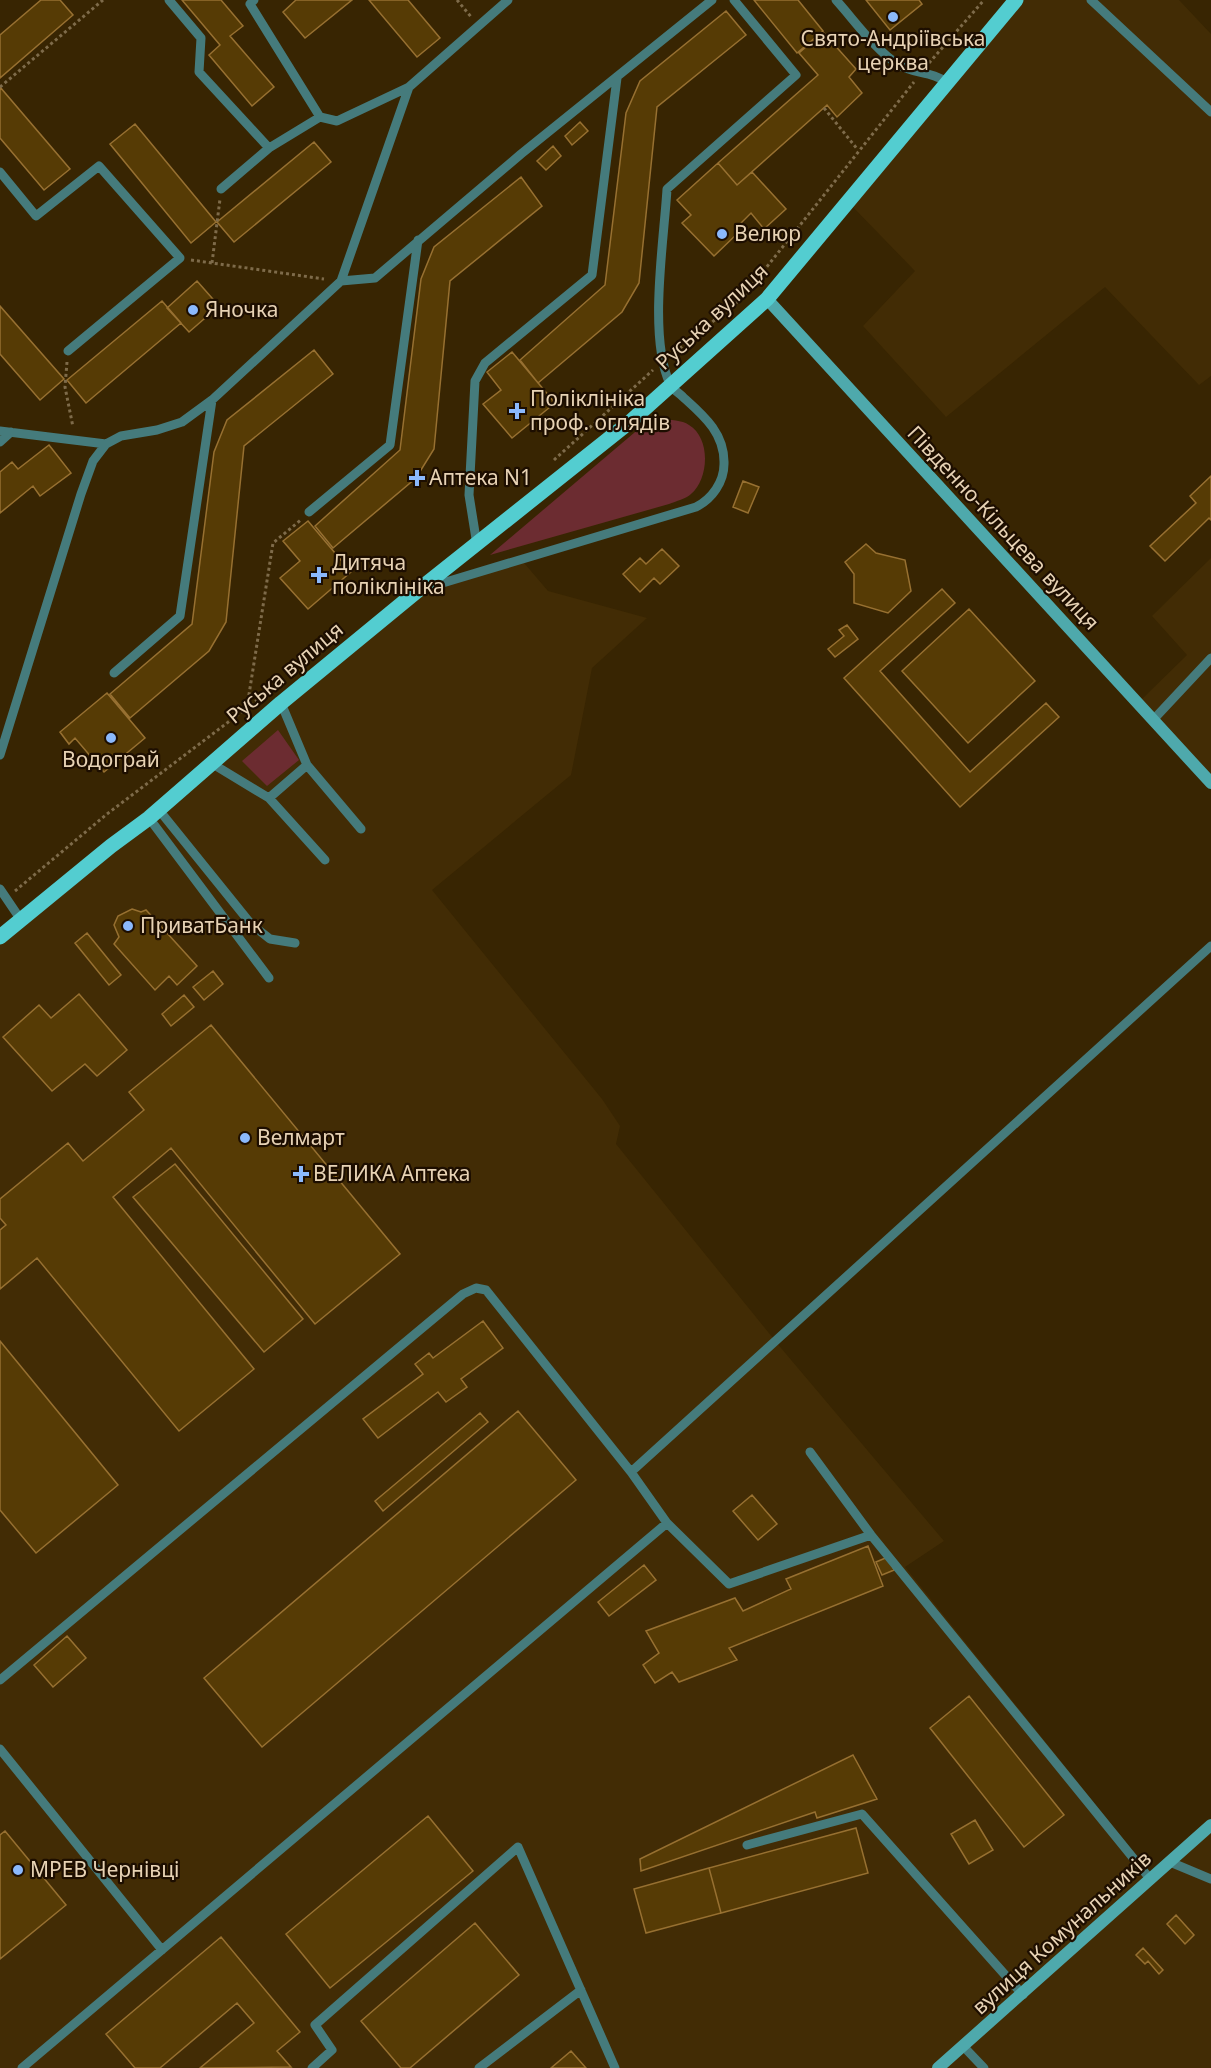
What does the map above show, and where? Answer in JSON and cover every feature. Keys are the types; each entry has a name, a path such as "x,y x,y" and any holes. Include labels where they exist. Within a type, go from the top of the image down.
{"main road":[{"name":"Руська вулиця","path":"0,937 111,846 154,814 281,703 416,591 477,545 670,386 767,299 1016,0"}],"street":[{"name":"Південно-Кільцева вулиця","path":"767,299 1211,783"},
{"name":"вулиця Комунальників","path":"938,2068 1023,1995 1211,1825"}],"lane":[{"path":"169,0 201,38 199,72 269,148"},
{"path":"254,0 250,4 320,117"},
{"path":"221,189 269,148 320,117 337,121 409,87 508,0"},
{"path":"341,281 375,278 418,240 712,0"},
{"path":"416,591 668,517 709,500 721,481 724,464 720,438 707,418 670,386 658,330 667,189 796,75 734,0"},
{"path":"836,0 891,59 902,67 936,75 948,83"},
{"path":"1091,0 1211,112"},
{"path":"477,545 469,495 475,381 485,363 592,275 617,78"},
{"path":"0,755 93,461 106,444 121,436 157,430 182,422 212,400 341,281 409,87"},
{"path":"0,172 36,216 99,166 180,258 68,351"},
{"path":"309,512 390,445 418,240"},
{"path":"114,674 180,616 212,400"},
{"path":"0,431 106,444"},
{"path":"0,442 11,432"},
{"path":"1153,720 1211,658"},
{"path":"281,703 307,765 360,829"},
{"path":"211,763 269,798 325,860"},
{"path":"269,798 307,765"},
{"path":"154,814 251,924 270,939 295,944"},
{"path":"154,814 269,978"},
{"path":"0,889 21,920"},
{"path":"631,1472 1211,946"},
{"path":"0,1680 454,1302 476,1288 486,1290 631,1472 668,1523 729,1584 872,1535"},
{"path":"810,1452 872,1535 1151,1880"},
{"path":"22,2068 668,1523"},
{"path":"0,1749 162,1950"},
{"path":"747,1845 862,1814 1023,1995"},
{"path":"312,2068 332,2050 315,2025 518,1847 615,2068"},
{"path":"1170,1862 1211,1879"},
{"path":"479,2068 581,1990"},
{"path":"963,2046 984,2068"}],"path":[{"path":"0,87 103,0"},
{"path":"457,0 479,26"},
{"path":"551,463 664,361 742,298 858,150 984,0"},
{"path":"824,108 858,150"},
{"path":"212,263 221,189"},
{"path":"180,258 341,281"},
{"path":"68,351 65,387 76,440"},
{"path":"247,708 273,543 309,512"},
{"path":"7,898 108,814 266,694"}],"shaded area":[{"path":"1016,0 1179,0 1211,34 1211,376 1199,385 1105,287 946,417 863,326 915,271 850,204"},
{"path":"661,419 686,423 696,431 701,439 705,459 704,469 697,487 689,496 669,504 490,555 641,427"},
{"path":"519,557 548,591 647,618 592,668 571,775 432,890 602,1099 620,1126 616,1144 781,1348 944,1541 905,1567 1157,1881 1211,1832 1211,2068 0,2068 0,931 412,589"},
{"path":"1211,558 1211,777 1140,701 1187,655 1152,616"},
{"path":"278,730 299,760 267,786 242,761"}],"building":[{"path":"41,0 60,0 73,15 0,78 0,35"},
{"path":"182,0 221,0 243,26 230,36 274,87 252,106 209,55 220,45"},
{"path":"296,0 352,0 305,38 283,12"},
{"path":"369,0 408,0 440,38 417,57"},
{"path":"754,0 798,0 823,31 797,53"},
{"name":"Свято-Андріївська церква","path":"866,0 919,0 922,4 890,30"},
{"path":"726,11 746,35 657,107 639,283 622,312 538,383 520,360 605,285 626,113 640,81"},
{"path":"823,32 856,69 849,77 862,93 837,117 827,105 737,185 718,163 818,75 799,53"},
{"path":"0,87 70,169 44,190 0,138"},
{"path":"580,122 588,131 572,145 565,136"},
{"path":"135,124 216,222 191,243 110,144"},
{"path":"314,142 331,162 234,242 217,222"},
{"path":"553,146 561,156 546,170 537,161"},
{"path":"718,163 737,185 752,172 786,209 764,229 751,213 736,228 739,232 714,256 682,223 691,215 677,200"},
{"path":"521,177 542,206 450,281 434,449 416,478 333,548 315,526 400,450 421,279 434,247"},
{"path":"197,281 219,306 189,332 167,308"},
{"path":"162,301 181,323 86,403 67,380"},
{"path":"0,306 64,379 40,400 0,354"},
{"path":"314,350 333,374 244,446 226,622 209,651 130,718 110,694 192,624 214,452 227,420"},
{"path":"512,352 555,403 512,438 483,404 501,390 487,372"},
{"path":"49,445 71,473 40,496 33,486 0,513 0,472 12,462 18,469"},
{"path":"1211,476 1211,520 1209,518 1165,561 1150,546 1196,503 1190,496"},
{"path":"743,481 759,487 748,513 733,507"},
{"path":"308,521 351,572 308,609 280,578 300,561 283,541"},
{"path":"866,544 876,553 905,560 911,591 888,613 854,603 854,574 845,562"},
{"path":"662,549 679,566 660,584 654,578 640,592 623,574 640,558 646,564"},
{"path":"942,589 955,603 880,671 970,772 1046,703 1059,717 960,807 844,678"},
{"path":"969,609 1035,681 968,743 902,671"},
{"path":"847,625 858,639 835,657 828,649 844,636 839,630"},
{"path":"107,693 145,738 104,772 75,738 69,744 60,732"},
{"path":"132,909 141,912 146,910 197,966 177,985 169,976 155,990 114,944 119,937 114,925 118,916"},
{"path":"87,933 121,975 109,985 75,943"},
{"path":"213,971 223,984 204,1000 193,987"},
{"path":"79,994 127,1050 97,1076 85,1064 52,1091 3,1037 39,1005 51,1018"},
{"path":"184,995 194,1007 171,1026 162,1014"},
{"path":"211,1025 400,1254 315,1324 171,1148 113,1197 254,1369 179,1431 37,1258 0,1289 0,1230 6,1225 0,1218 0,1199 68,1143 83,1161 144,1110 129,1092"},
{"path":"175,1164 303,1319 264,1352 133,1197"},
{"path":"483,1321 503,1348 461,1379 467,1387 446,1402 438,1392 378,1438 363,1419 423,1374 415,1364 429,1353 433,1358"},
{"path":"0,1341 118,1485 36,1553 0,1510"},
{"path":"518,1411 576,1480 262,1747 204,1678"},
{"path":"480,1413 488,1422 383,1511 375,1501"},
{"path":"752,1495 777,1524 758,1540 733,1511"},
{"path":"868,1546 883,1586 729,1648 737,1660 679,1682 672,1672 655,1683 643,1665 659,1653 646,1631 735,1598 743,1611 791,1589 786,1579"},
{"path":"888,1557 894,1570 882,1575 876,1562"},
{"path":"644,1565 656,1580 609,1616 598,1602"},
{"path":"67,1636 86,1658 53,1687 34,1665"},
{"path":"969,1696 1064,1815 1024,1847 930,1728"},
{"path":"853,1755 877,1799 817,1818 815,1812 641,1871 640,1859"},
{"path":"428,1816 473,1871 330,1988 286,1934"},
{"path":"975,1820 993,1850 969,1864 951,1834"},
{"path":"856,1828 868,1873 721,1913 709,1868"},
{"name":"МРЕВ Чернівці","path":"5,1831 66,1905 0,1959 0,1835"},
{"path":"709,1868 721,1913 646,1933 634,1889"},
{"path":"1176,1915 1194,1935 1185,1944 1167,1924"},
{"path":"475,1923 519,1975 410,2068 401,2068 361,2021"},
{"path":"221,1937 300,2032 277,2051 291,2067 200,2068 254,2023 237,2003 160,2068 135,2068 106,2034"},
{"path":"1143,1948 1163,1970 1159,1974 1148,1961 1145,1964 1136,1955"},
{"path":"571,2051 586,2068 551,2068"}],"place":[{"name":"Свято-Андріївська церква","path":"893,17"},
{"name":"Велюр","path":"722,234"},
{"name":"Яночка","path":"193,310"},
{"name":"Поліклініка проф. оглядів","path":"517,411"},
{"name":"Аптека N1","path":"417,478"},
{"name":"Дитяча поліклініка","path":"319,575"},
{"name":"Водограй","path":"111,738"},
{"name":"ПриватБанк","path":"128,926"},
{"name":"Велмарт","path":"245,1138"},
{"name":"ВЕЛИКА Аптека","path":"301,1174"},
{"name":"МРЕВ Чернівці","path":"18,1870"}]}
